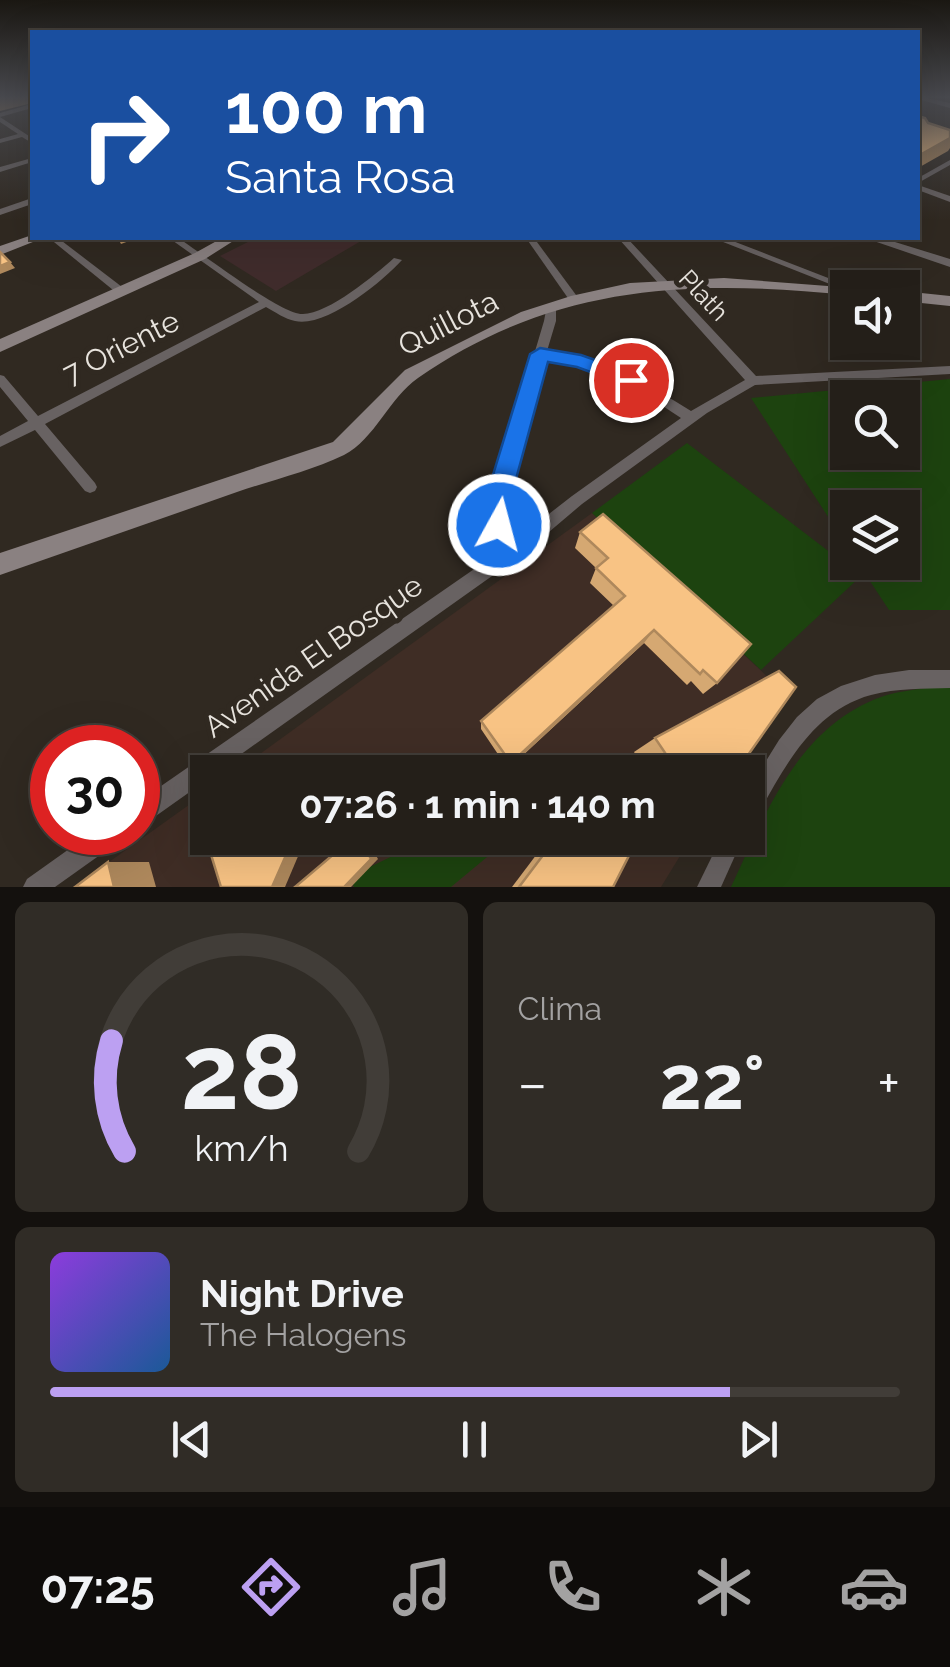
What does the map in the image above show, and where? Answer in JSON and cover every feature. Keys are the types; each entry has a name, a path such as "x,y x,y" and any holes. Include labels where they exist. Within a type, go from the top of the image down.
{"main road":[{"path":"0,251 30,240"},
{"path":"0,346 200,256 227,240"},
{"name":"Quillota","path":"0,564 340,448 355,436 396,384 411,374 574,299 666,287 763,284 830,288"},
{"path":"920,298 950,301"}],"street":[{"path":"0,170 30,161"},
{"path":"920,183 950,162"},
{"path":"920,185 950,199"},
{"path":"0,212 30,202"},
{"path":"56,240 122,292"},
{"path":"176,240 294,318 312,317 378,278 397,260"},
{"path":"531,240 574,299"},
{"name":"Plath","path":"624,240 754,382"},
{"path":"723,240 830,282"},
{"path":"877,240 950,263"},
{"name":"7 Oriente","path":"0,442 268,302"},
{"path":"517,549 499,525 496,513 550,307"},
{"path":"540,354 613,372 650,389 690,418"},
{"name":"Avenida El Bosque","path":"160,801 517,549 690,418 754,382 950,370"},
{"path":"0,379 90,487"},
{"path":"765,782 800,724 842,694 887,681 950,679"},
{"path":"35,887 80,855"},
{"path":"709,887 724,855"}],"shaded area":[{"path":"252,240 363,240 276,291 220,256"},
{"path":"592,513 787,695 746,755 258,755"},
{"path":"190,804 190,855 681,855 661,887 74,887 119,855 160,855 160,826"}],"green space":[{"path":"950,379 950,610 889,610 869,580 920,580 920,490 830,490 830,520 751,398 830,390 830,470 920,470 920,382"},
{"path":"687,443 830,552 830,580 857,580 761,670 592,513"},
{"path":"950,685 950,887 731,887 746,855 765,855 765,816 806,751 852,711 881,697"},
{"path":"395,855 490,855 451,887 354,887 349,877"}],"building":[{"path":"920,137 950,138 920,155"},
{"path":"0,252 10,262 0,266"},
{"path":"603,514 751,644 717,683 703,670 700,674 654,630 520,755 505,755 481,721 625,596 596,568 608,558 580,532"},
{"path":"779,671 796,687 748,755 666,755 655,738"},
{"path":"211,855 286,855 272,887 221,887"},
{"path":"333,855 369,855 371,859 344,887 295,887"},
{"path":"543,855 629,855 613,887 519,887"},
{"path":"108,862 114,887 75,887"}],"route":[{"path":"499,525 498,501 540,354 581,361 631,380"}]}
